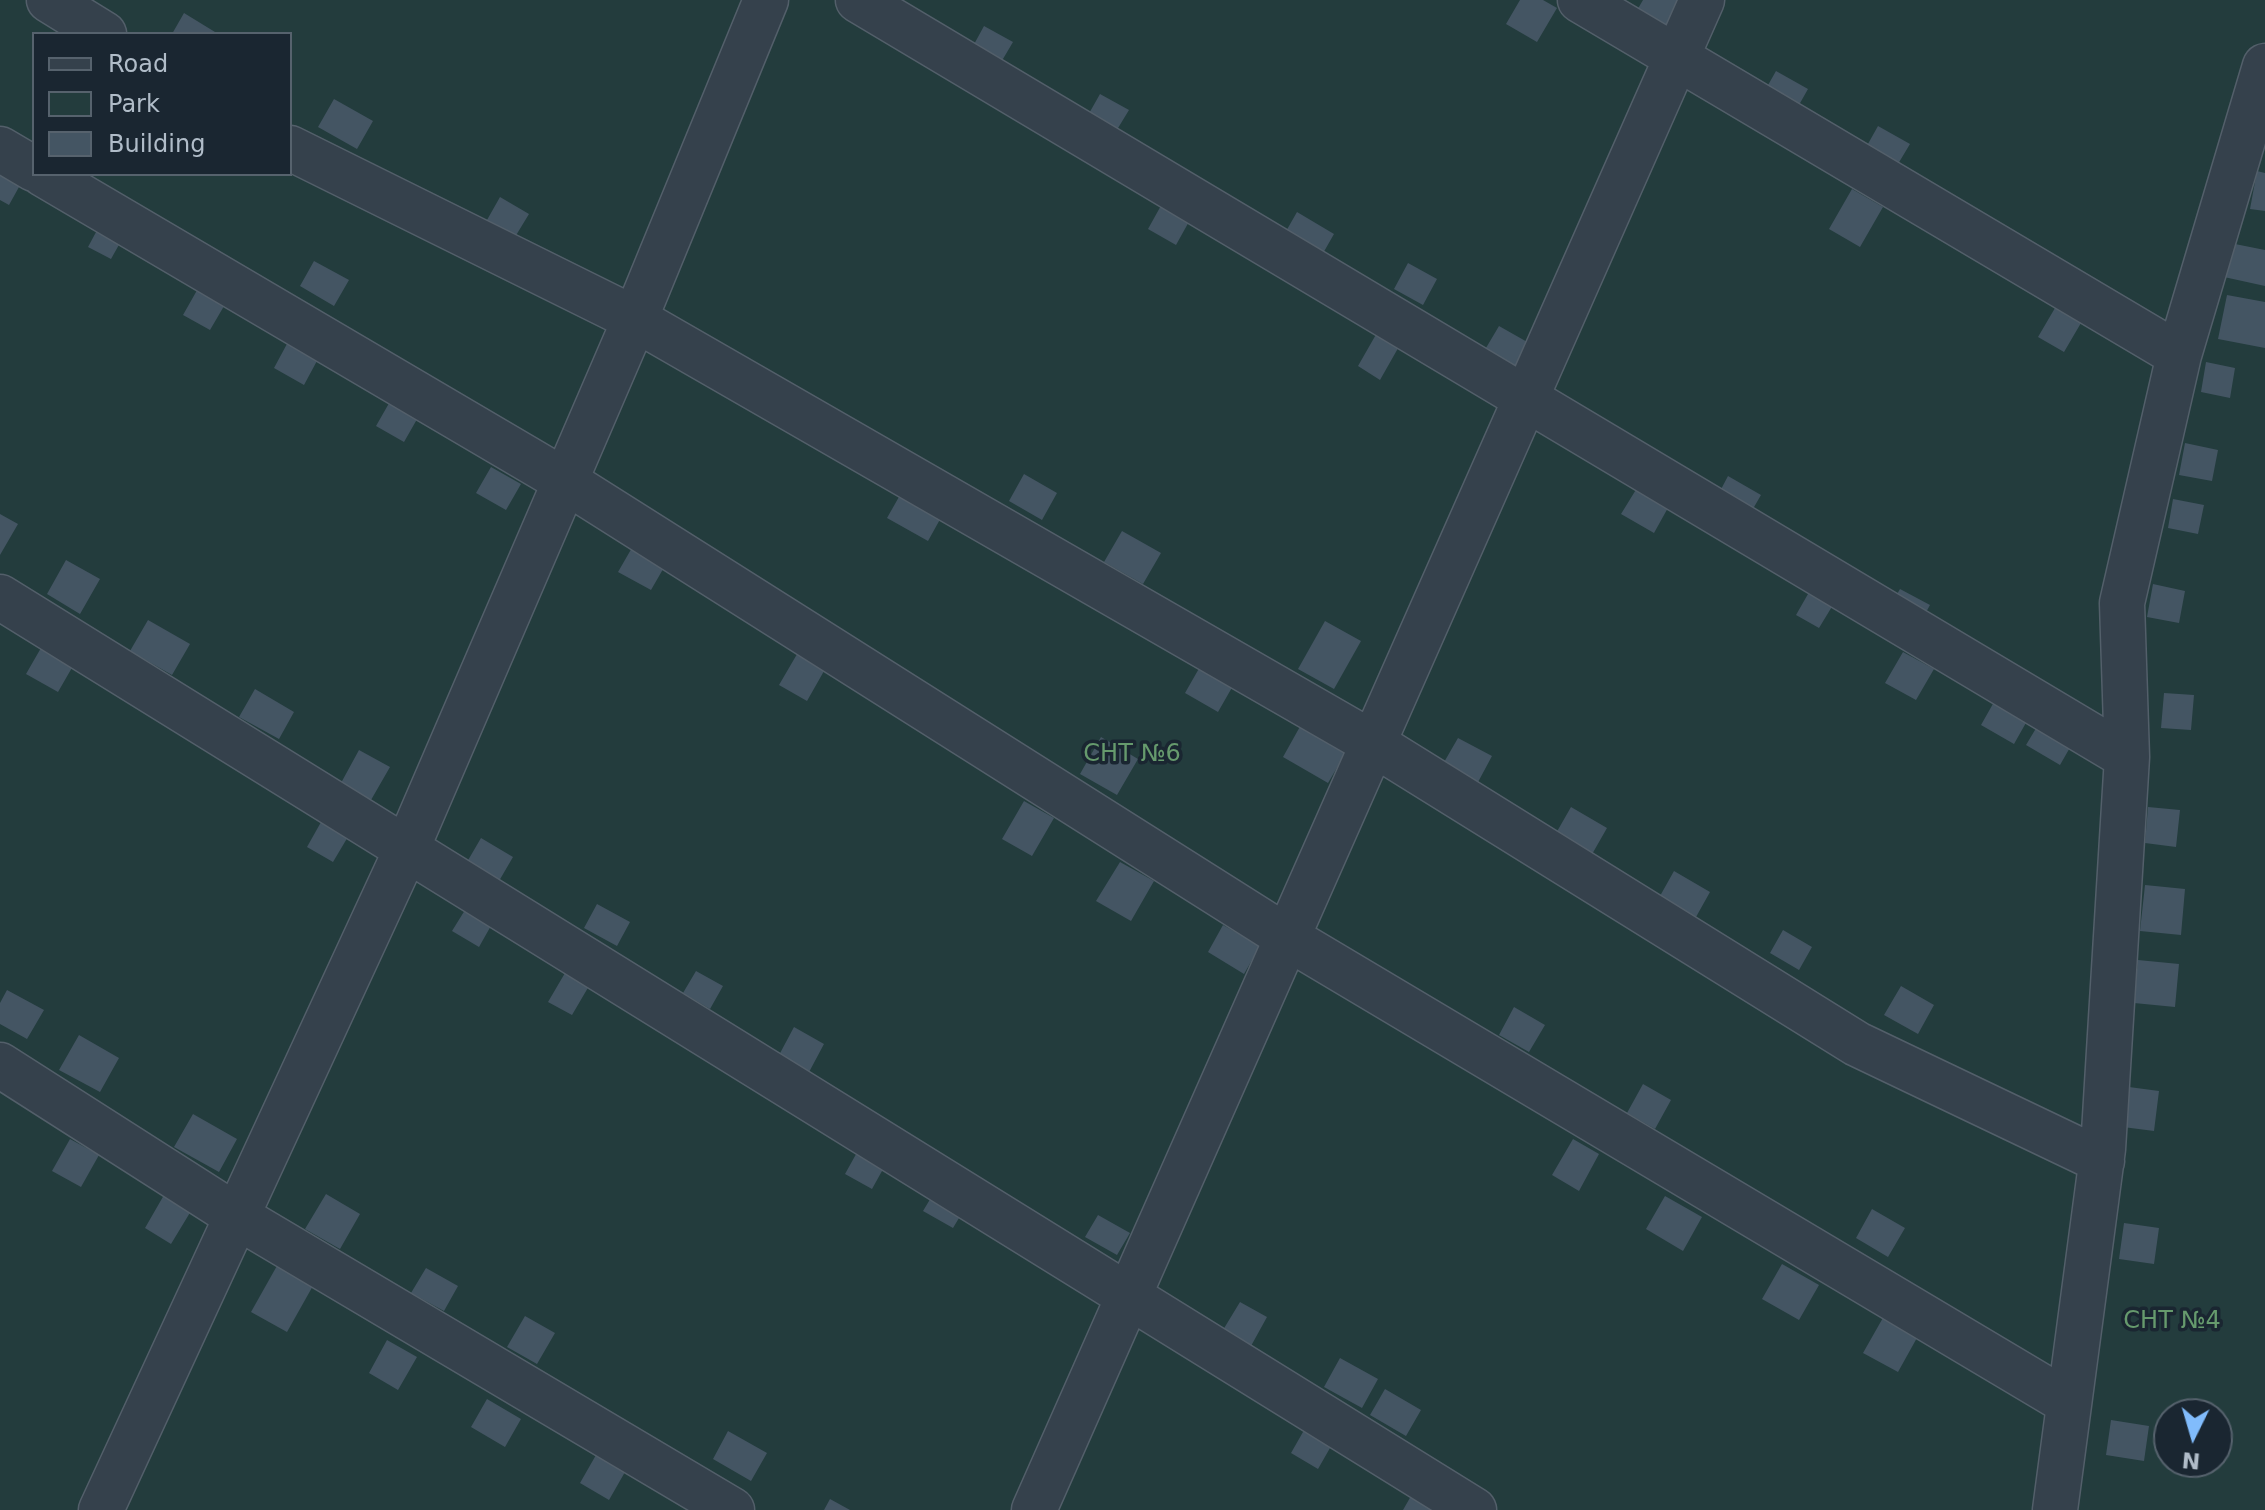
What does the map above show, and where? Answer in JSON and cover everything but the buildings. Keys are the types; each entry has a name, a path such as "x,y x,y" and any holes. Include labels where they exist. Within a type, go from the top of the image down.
{"street":[{"path":"49,0 101,32"},
{"path":"101,1510 408,846 635,319 766,0"},
{"path":"858,0 2127,757"},
{"path":"1580,0 2179,355"},
{"path":"1034,1510 1702,0"},
{"path":"2055,1510 2102,1161 2127,757 2122,603 2179,355 2265,66"},
{"path":"0,149 32,168"},
{"path":"292,149 635,319 1374,744 1857,1044 2102,1161"},
{"path":"46,176 565,481 1288,938 2069,1403"},
{"path":"0,597 408,846 1128,1298 1474,1510"},
{"path":"0,1065 238,1217 732,1510"}],"green space":[{"name":"СНТ №6","path":"0,0 2265,0 2265,1510 0,1510"}],"park label":[{"name":"СНТ №4","path":"2172,1322"}]}
